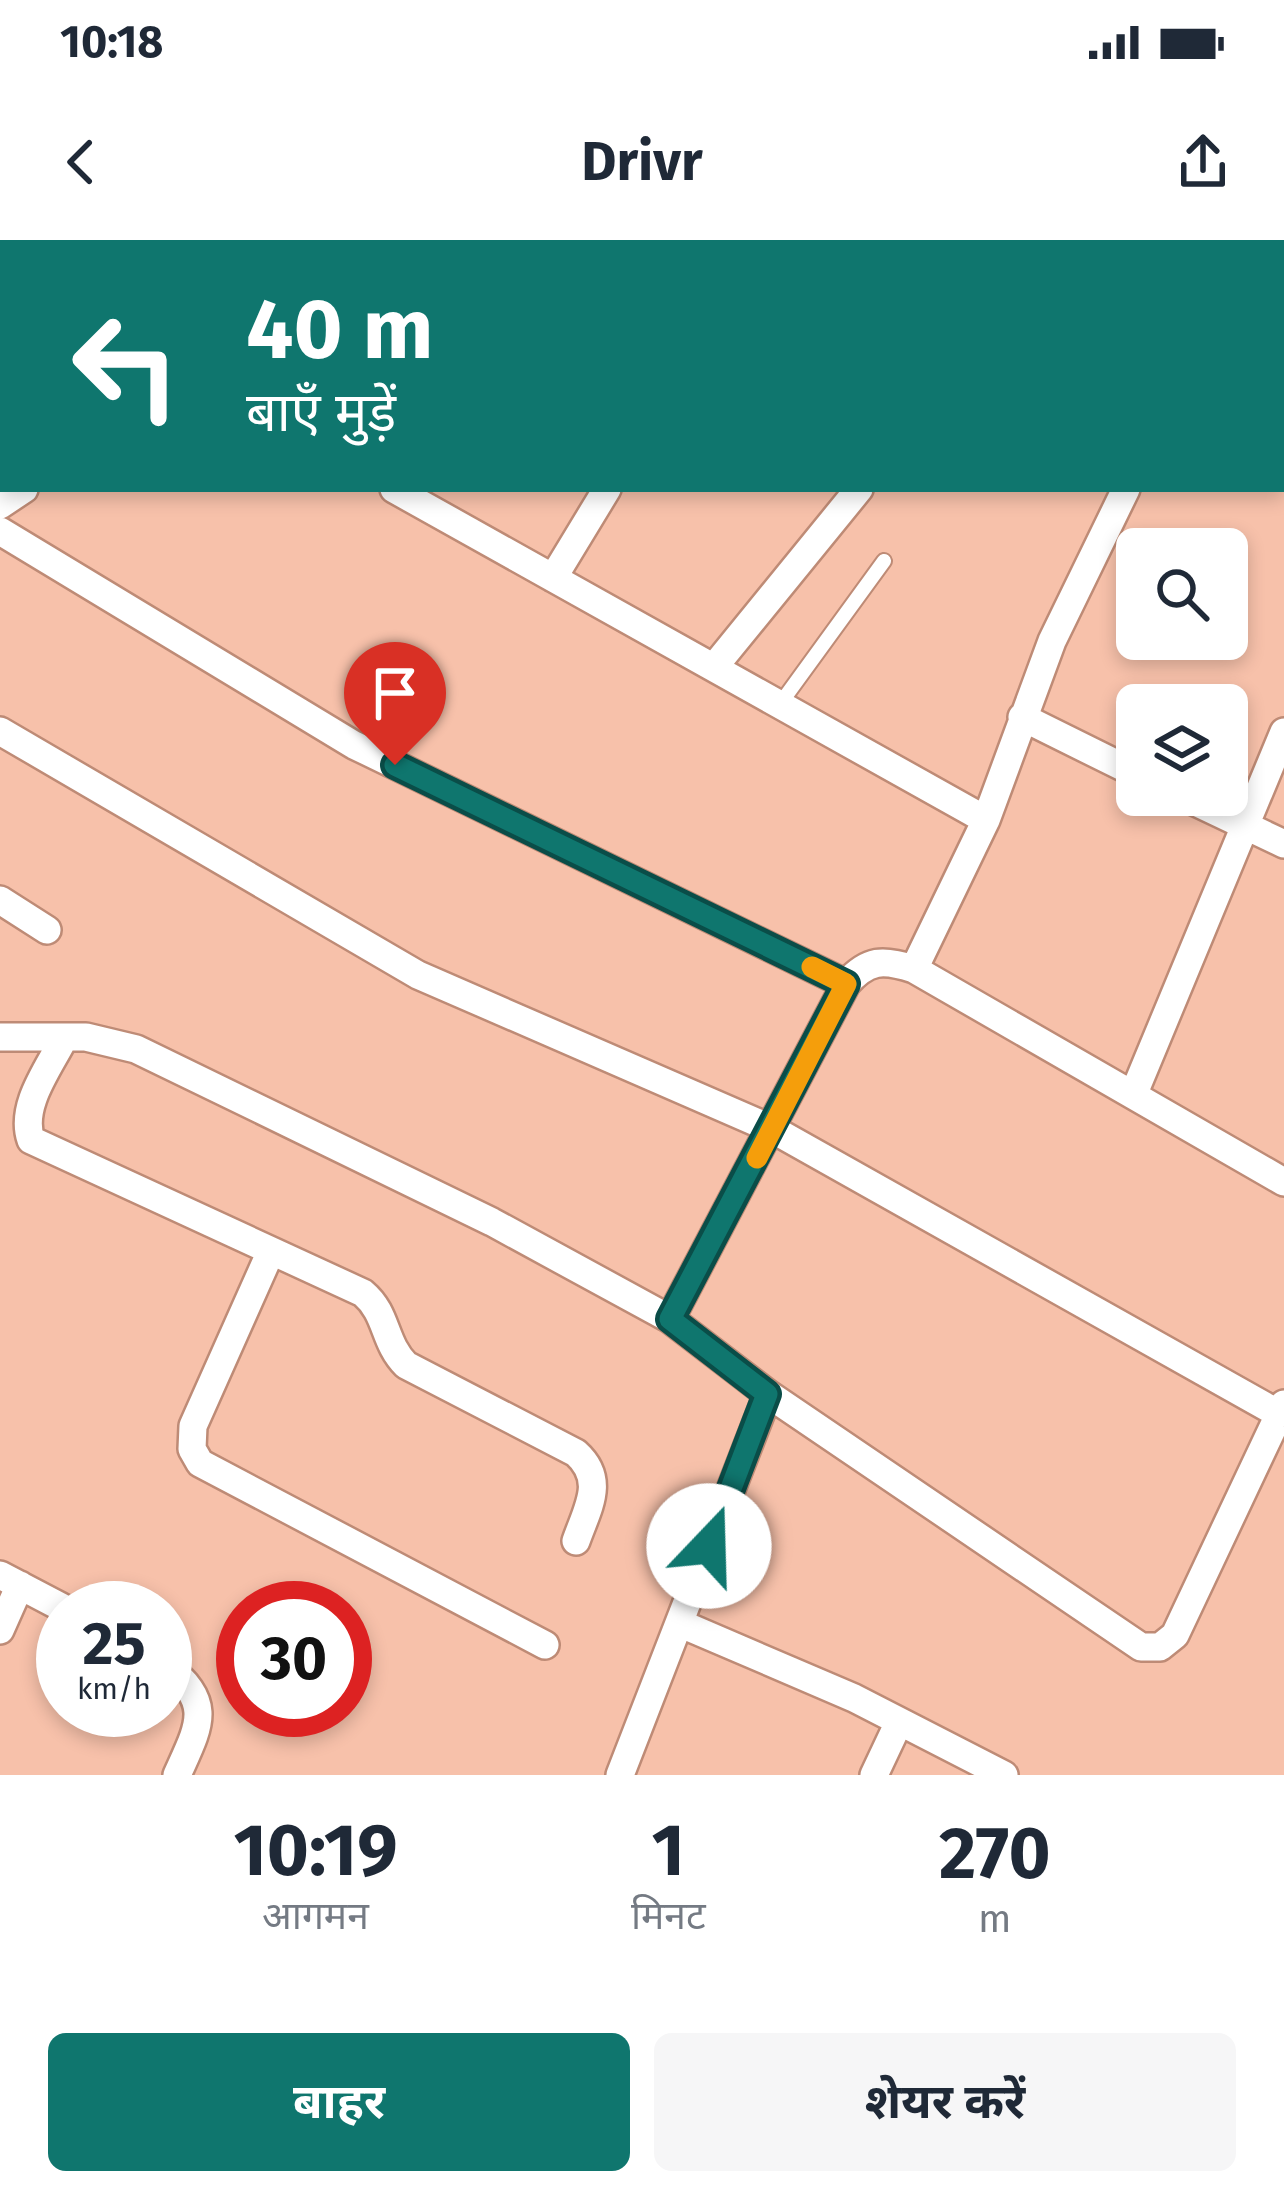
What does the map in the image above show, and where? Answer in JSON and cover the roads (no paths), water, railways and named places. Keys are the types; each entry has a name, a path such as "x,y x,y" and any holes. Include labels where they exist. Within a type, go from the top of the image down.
{"street":[{"path":"399,492 986,820"},
{"path":"554,578 605,492"},
{"path":"714,668 857,492"},
{"path":"914,969 986,820 1022,717 1085,565 1124,492"},
{"path":"0,531 354,745 846,984"},
{"path":"1022,717 1116,764"},
{"path":"0,731 418,975 772,1129 1282,1409 1175,1635 1160,1647 1141,1647 767,1394 670,1319 492,1222 136,1049 64,1038 0,1037"},
{"path":"1135,1093 1284,732"},
{"path":"1223,816 1284,844"},
{"path":"0,900 47,930"},
{"path":"670,1319 846,984 862,967 885,959 914,969 1284,1182"},
{"path":"64,1038 30,1105 26,1126 31,1140 363,1292 381,1307 394,1352 406,1365 576,1453 590,1466 595,1488 577,1541"},
{"path":"271,1251 193,1426 192,1449 200,1463 545,1645"},
{"path":"620,1775 767,1394"},
{"path":"0,1630 10,1580"},
{"path":"679,1623 1004,1775"},
{"path":"177,1775 197,1730 200,1710 192,1688"},
{"path":"874,1775 899,1722"}],"lane":[{"path":"780,704 884,561"}]}
